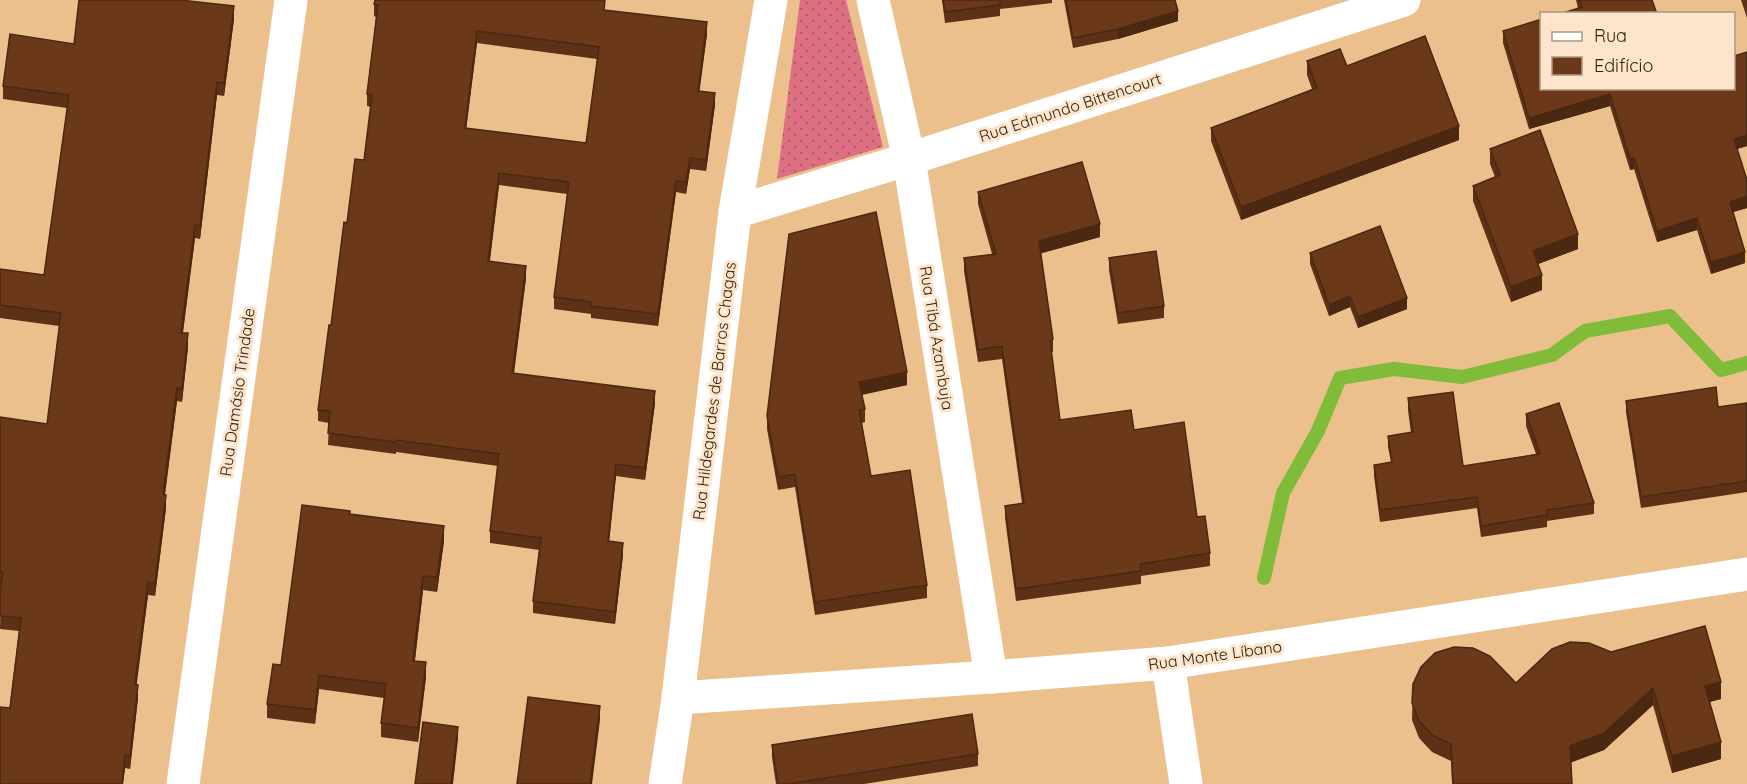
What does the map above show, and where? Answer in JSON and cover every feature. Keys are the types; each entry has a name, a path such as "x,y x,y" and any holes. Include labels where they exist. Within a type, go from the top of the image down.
{"street":[{"name":"Rua Damásio Trindade","path":"183,784 291,0"},
{"name":"Rua Hildegardes de Barros Chagas","path":"665,784 678,699 735,212 771,0"},
{"name":"Rua Tibá Azambuja","path":"873,0 909,159 991,677"},
{"name":"Rua Edmundo Bittencourt","path":"735,212 909,159 1404,0"},
{"name":"Rua Monte Líbano","path":"678,699 1168,663 1747,574"},
{"path":"1168,663 1186,784"}],"shaded area":[{"path":"800,0 846,0 883,147 777,179"}],"building":[{"path":"79,0 180,0 234,6 224,83 217,82 200,226 195,225 181,333 188,333 182,389 177,388 163,494 166,495 155,583 148,582 135,684 138,685 130,756 125,755 122,784 0,784 0,707 10,708 21,618 0,616 3,572 0,572 0,417 47,424 61,313 0,305 0,269 44,275 69,95 3,86 10,34 74,44"},
{"path":"375,0 605,0 604,10 707,22 698,91 715,93 706,160 690,158 686,182 676,181 658,314 591,306 591,302 554,297 569,182 499,173 488,261 526,266 512,373 655,391 645,468 616,464 608,541 623,543 615,612 533,601 541,538 490,531 499,454 328,433 330,411 318,410 355,159 364,160 372,95 367,94 378,5 374,4","holes":["477,31 599,47 586,143 465,128"]},
{"path":"943,0 1000,0 1000,5 945,12"},
{"path":"1066,0 1175,0 1178,11 1118,29 1073,38"},
{"path":"1579,0 1652,0 1656,12 1566,12 1582,7"},
{"path":"1540,20 1540,90 1735,90 1735,56 1747,52 1747,135 1734,139 1747,180 1747,196 1730,202 1745,252 1711,262 1697,218 1657,231 1634,157 1630,159 1610,94 1529,118 1503,31"},
{"path":"1425,36 1459,126 1241,207 1211,128 1317,88 1307,61 1340,49 1347,66"},
{"path":"1540,130 1578,234 1533,251 1542,275 1511,287 1473,186 1500,175 1490,149"},
{"path":"1082,162 1100,224 1039,241 1053,339 1050,340 1060,420 1131,410 1134,430 1184,422 1197,517 1205,516 1210,553 1140,564 1141,571 1016,589 1005,506 1024,503 1002,346 978,350 964,258 996,254 978,192"},
{"path":"876,212 907,372 859,382 865,409 859,410 871,476 910,470 927,585 815,602 795,474 778,477 767,416 789,234"},
{"path":"1380,226 1407,298 1358,317 1350,296 1329,305 1310,253"},
{"path":"1156,251 1164,306 1118,313 1109,258"},
{"path":"1716,387 1718,407 1747,403 1747,481 1641,497 1626,401"},
{"path":"1453,392 1463,466 1540,454 1526,414 1559,403 1594,503 1547,510 1547,515 1481,526 1477,497 1380,510 1374,465 1392,462 1388,436 1413,432 1408,398"},
{"path":"302,505 350,511 350,514 444,526 437,577 423,576 413,661 426,662 418,728 381,723 386,684 319,675 315,710 267,704 273,664 281,665"},
{"path":"1705,626 1721,682 1705,686 1721,742 1672,756 1653,688 1604,733 1570,746 1572,784 1453,784 1451,744 1432,735 1419,721 1412,703 1413,684 1421,667 1435,653 1454,647 1473,648 1490,656 1516,683 1552,649 1570,642 1589,643 1611,652"},
{"path":"528,697 600,706 590,784 517,784"},
{"path":"972,714 978,754 778,784 772,745"},
{"path":"423,722 458,727 451,784 415,784"}],"waterway":[{"path":"1264,578 1283,493 1318,431 1340,378 1394,369 1462,377 1552,355 1585,331 1670,316 1721,370 1747,363"}]}
